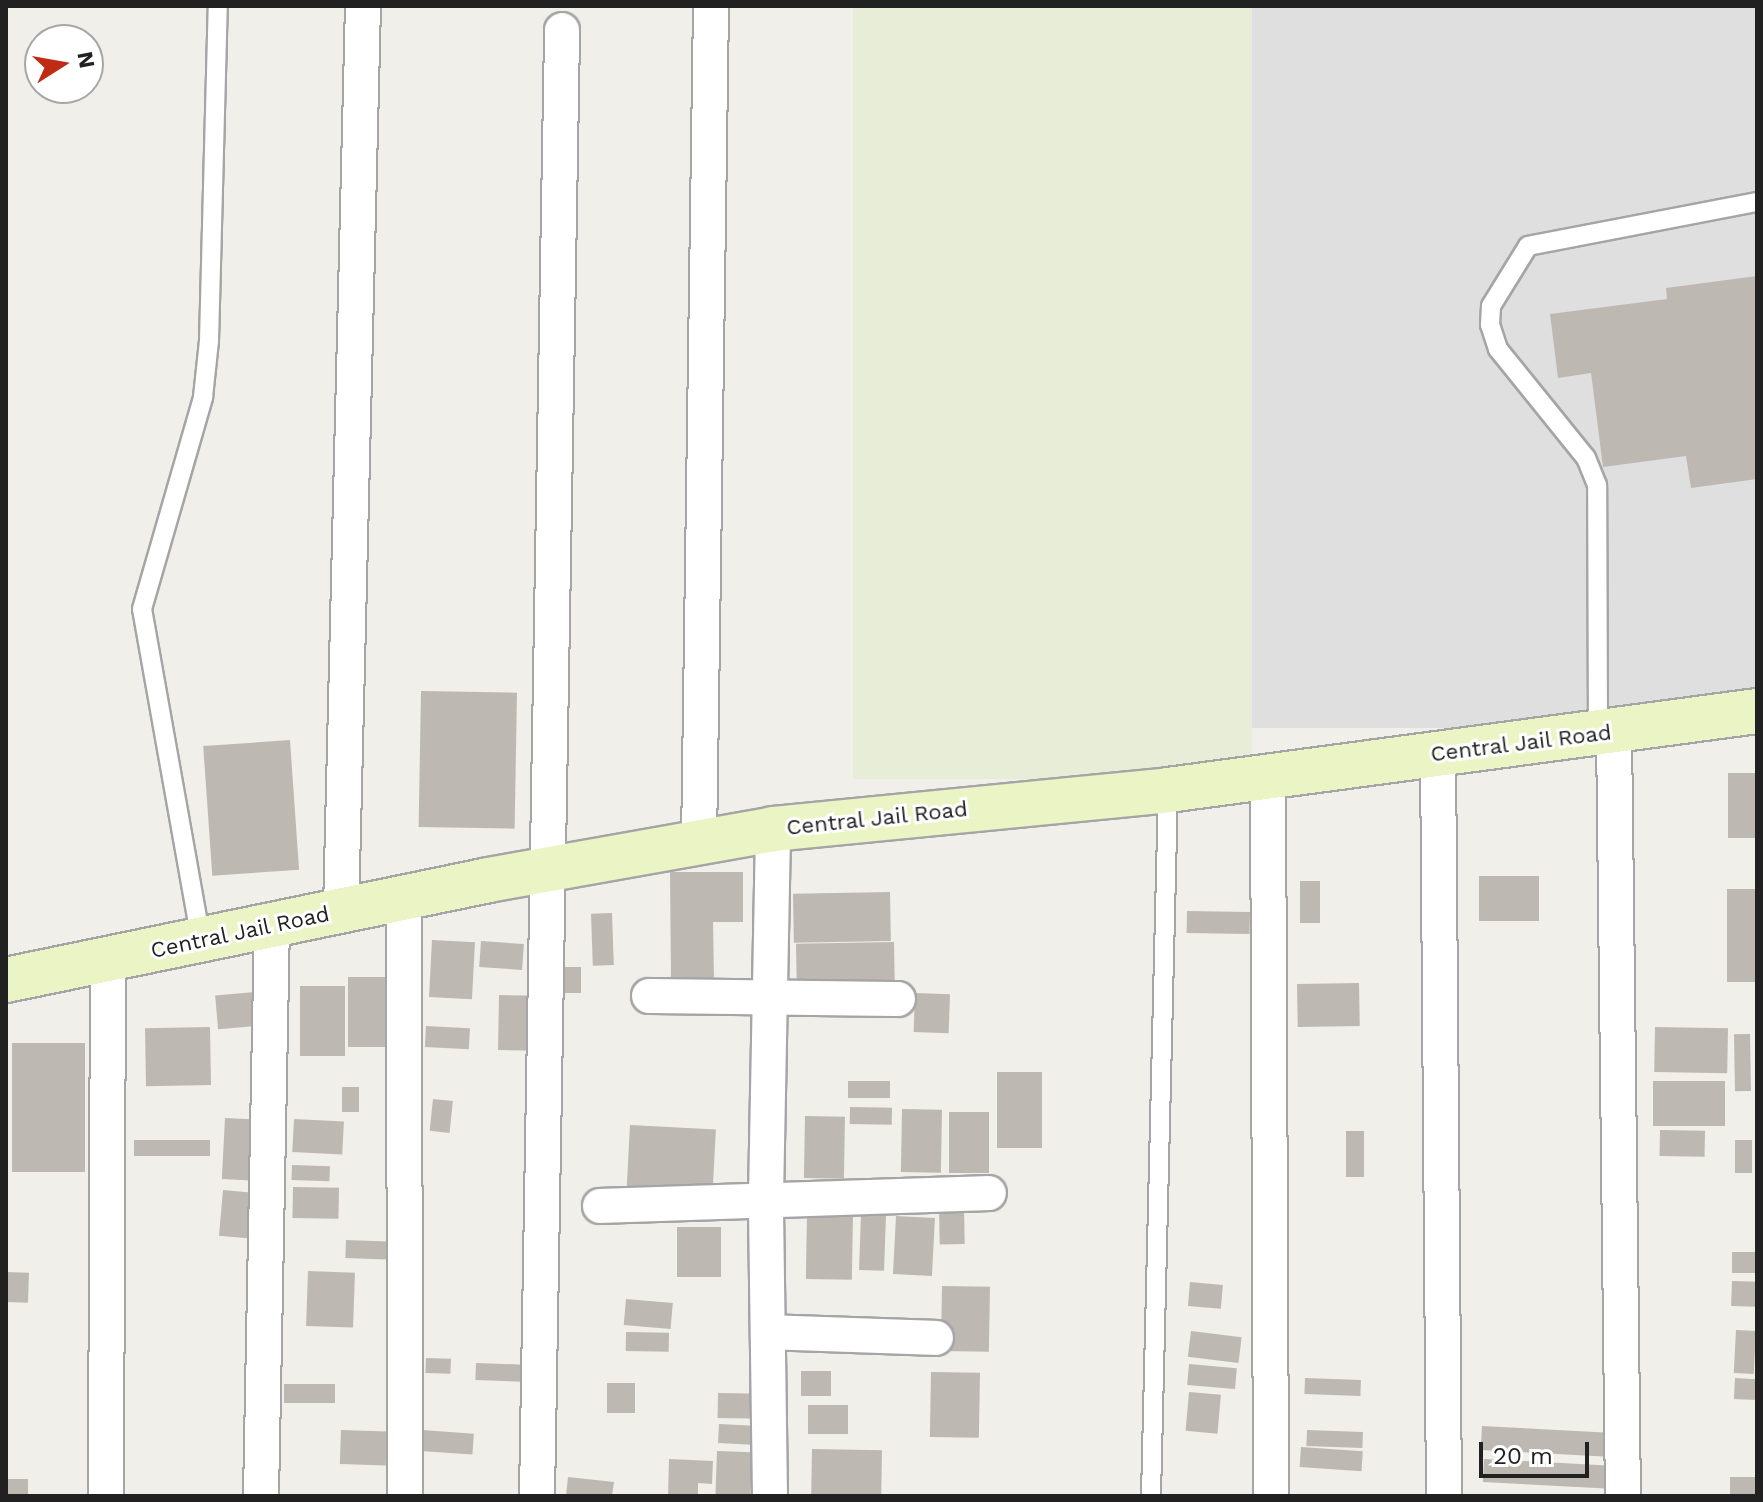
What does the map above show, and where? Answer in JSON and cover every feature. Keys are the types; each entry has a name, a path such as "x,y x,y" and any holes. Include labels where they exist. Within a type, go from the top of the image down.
{"main road":[{"name":"Central Jail Road","path":"6,980 404,898 773,829 1168,790 1757,711"}],"street":[{"path":"341,911 363,6"},
{"path":"699,844 711,6"},
{"path":"537,1496 562,30"},
{"path":"1606,731 1623,1496"},
{"path":"1438,753 1444,1496"},
{"path":"1268,776 1271,1496"},
{"path":"770,1496 766,1197 773,829"},
{"path":"404,898 405,1496"},
{"path":"261,1496 272,925"},
{"path":"106,1496 108,959"},
{"path":"649,996 898,999"},
{"path":"600,1206 766,1197 989,1193"},
{"path":"768,1332 936,1338"}],"lane":[{"path":"201,940 142,609 203,397 209,341 218,6"},
{"path":"1606,731 1597,485 1586,458 1498,349 1490,325 1491,306 1528,246 1757,202"},
{"path":"1151,1496 1168,790"}],"shaded area":[{"path":"1252,6 1757,6 1757,728 1252,728"}],"green space":[{"path":"853,6 1252,6 1252,779 853,779"}],"building":[{"path":"1757,276 1757,479 1691,488 1686,456 1603,467 1591,373 1558,378 1550,314 1667,299 1666,288"},
{"path":"421,691 517,693 515,829 419,827"},
{"path":"290,740 299,870 212,876 203,746"},
{"path":"1728,773 1757,773 1757,838 1728,838"},
{"path":"670,872 743,872 743,922 713,922 714,980 671,981"},
{"path":"1479,876 1539,876 1539,921 1479,921"},
{"path":"1300,881 1320,881 1320,923 1300,923"},
{"path":"1727,889 1757,889 1757,982 1727,982"},
{"path":"890,892 891,941 794,943 793,894"},
{"path":"1187,911 1250,912 1250,934 1187,933"},
{"path":"612,913 614,965 593,966 591,914"},
{"path":"432,940 475,942 472,999 429,997"},
{"path":"481,941 524,944 522,970 479,967"},
{"path":"894,942 895,991 797,993 796,944"},
{"path":"563,967 581,967 581,993 563,993"},
{"path":"348,977 393,977 393,1047 348,1047"},
{"path":"1359,983 1360,1026 1298,1027 1297,984"},
{"path":"300,986 345,986 345,1056 300,1056"},
{"path":"255,992 258,1026 218,1029 215,995"},
{"path":"915,993 950,994 949,1033 914,1032"},
{"path":"499,995 541,996 540,1051 498,1050"},
{"path":"426,1026 470,1028 469,1049 425,1047"},
{"path":"210,1027 211,1085 146,1086 145,1028"},
{"path":"1655,1027 1728,1028 1727,1073 1654,1072"},
{"path":"1734,1034 1750,1034 1751,1091 1735,1091"},
{"path":"12,1043 85,1043 85,1172 12,1172"},
{"path":"997,1072 1042,1072 1042,1148 997,1148"},
{"path":"848,1081 890,1081 890,1098 848,1098"},
{"path":"1653,1081 1725,1081 1725,1126 1653,1126"},
{"path":"342,1087 359,1087 359,1112 342,1112"},
{"path":"433,1099 453,1101 450,1133 430,1131"},
{"path":"850,1107 892,1108 892,1125 850,1124"},
{"path":"902,1109 942,1110 941,1173 901,1172"},
{"path":"949,1112 989,1112 989,1173 949,1173"},
{"path":"805,1116 845,1117 844,1179 804,1178"},
{"path":"225,1118 259,1120 256,1181 222,1179"},
{"path":"294,1119 344,1122 342,1155 292,1152"},
{"path":"630,1125 716,1130 713,1192 627,1188"},
{"path":"1660,1130 1705,1131 1705,1157 1660,1156"},
{"path":"1346,1131 1364,1131 1364,1177 1346,1177"},
{"path":"134,1140 210,1140 210,1156 134,1156"},
{"path":"1735,1140 1752,1140 1752,1173 1735,1173"},
{"path":"292,1165 330,1166 329,1181 291,1180"},
{"path":"293,1187 339,1188 338,1219 292,1218"},
{"path":"223,1190 260,1193 256,1239 219,1236"},
{"path":"939,1205 964,1205 965,1244 940,1244"},
{"path":"807,1213 853,1214 852,1280 806,1279"},
{"path":"861,1214 886,1215 884,1271 859,1270"},
{"path":"896,1216 935,1218 932,1276 893,1274"},
{"path":"677,1227 721,1227 721,1277 677,1277"},
{"path":"346,1240 394,1242 393,1260 345,1258"},
{"path":"1732,1252 1757,1252 1757,1273 1732,1273"},
{"path":"308,1271 355,1273 353,1328 306,1326"},
{"path":"6,1272 29,1273 28,1303 6,1302"},
{"path":"1732,1281 1757,1282 1756,1307 1731,1306"},
{"path":"1190,1282 1223,1285 1221,1309 1188,1306"},
{"path":"942,1286 990,1287 989,1352 941,1351"},
{"path":"626,1299 673,1303 671,1329 624,1325"},
{"path":"1736,1330 1756,1331 1754,1374 1734,1373"},
{"path":"1191,1331 1242,1337 1238,1363 1188,1357"},
{"path":"626,1332 669,1333 669,1352 626,1351"},
{"path":"426,1358 451,1359 450,1374 425,1373"},
{"path":"476,1363 524,1365 523,1382 475,1380"},
{"path":"1189,1364 1237,1368 1235,1389 1187,1385"},
{"path":"801,1371 831,1371 831,1396 801,1396"},
{"path":"931,1372 980,1373 979,1438 930,1437"},
{"path":"1305,1378 1361,1380 1360,1396 1304,1394"},
{"path":"1735,1378 1757,1379 1756,1400 1734,1399"},
{"path":"607,1383 635,1383 635,1413 607,1413"},
{"path":"284,1384 335,1384 335,1403 284,1403"},
{"path":"1189,1392 1221,1395 1217,1434 1186,1431"},
{"path":"718,1393 764,1394 764,1419 718,1418"},
{"path":"808,1405 848,1405 848,1434 808,1434"},
{"path":"719,1424 754,1426 753,1445 718,1443"},
{"path":"1482,1426 1614,1433 1613,1457 1481,1450"},
{"path":"341,1430 387,1432 386,1466 340,1464"},
{"path":"422,1430 474,1434 472,1455 421,1451"},
{"path":"1307,1430 1363,1432 1362,1448 1306,1446"},
{"path":"1301,1447 1363,1451 1361,1471 1300,1467"},
{"path":"812,1449 882,1450 881,1496 811,1496"},
{"path":"717,1451 752,1452 750,1496 715,1496"},
{"path":"669,1459 713,1461 712,1484 698,1483 698,1496 668,1496"},
{"path":"1484,1459 1617,1466 1616,1489 1483,1482"},
{"path":"568,1477 614,1482 612,1496 566,1496"},
{"path":"1730,1477 1757,1477 1757,1496 1730,1496"},
{"path":"6,1479 28,1479 28,1496 6,1496"}]}
